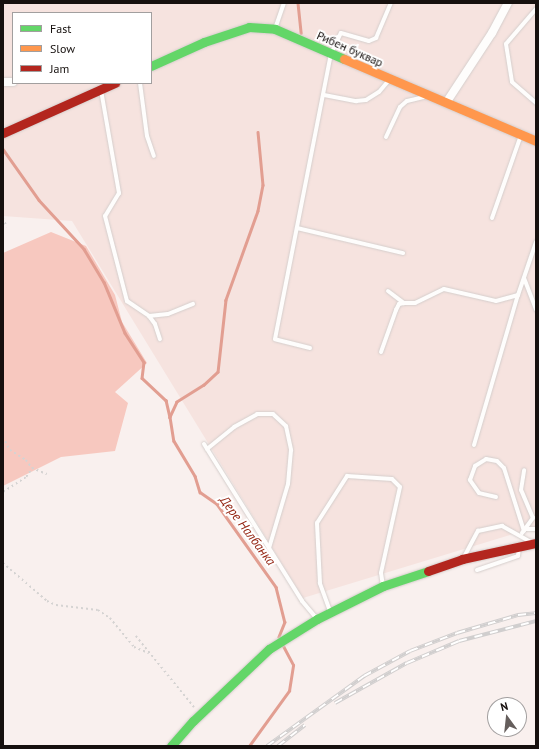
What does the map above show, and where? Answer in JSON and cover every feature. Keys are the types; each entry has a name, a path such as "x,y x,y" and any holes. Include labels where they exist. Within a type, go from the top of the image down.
{"street":[{"path":"446,103 492,33 508,3"},
{"name":"Рибен буквар","path":"152,66 204,42 248,27 275,29 389,80 536,141"},
{"path":"3,133 113,84"},
{"path":"170,746 200,714 276,644 317,619 383,586 462,559 535,543"}],"lane":[{"path":"275,29 284,3"},
{"path":"310,348 275,339 331,54 341,33 369,41 374,40 391,3"},
{"path":"536,10 506,44 512,82 536,103"},
{"path":"324,95 356,101 366,100 379,92 389,80"},
{"path":"140,84 147,136 154,156"},
{"path":"101,89 119,193 104,216 127,301 149,316 155,324 160,340"},
{"path":"386,137 400,108 407,101 428,96"},
{"path":"492,218 521,135"},
{"path":"298,228 403,253"},
{"path":"474,445 518,295 536,242"},
{"path":"524,277 536,310"},
{"path":"381,352 399,304 423,301 444,289 496,301 518,295"},
{"path":"388,292 404,303"},
{"path":"149,316 168,314 193,304"},
{"path":"207,450 234,427 257,414 273,414 286,426 291,450 288,484 269,548"},
{"path":"204,444 302,601 317,619"},
{"path":"496,498 479,493 470,480 474,466 486,459 497,461 504,468 525,530"},
{"path":"520,535 525,530 533,514 521,490 524,470"},
{"path":"331,612 320,583 317,523 347,476 389,478 395,481 400,487 381,573 383,586"},
{"path":"462,559 478,531 502,526 535,543"},
{"path":"525,530 536,530"},
{"path":"477,570 518,556 519,547"}],"path":[{"path":"3,218 7,226"},
{"path":"3,437 10,450 26,460 32,468 47,474"},
{"path":"3,492 26,477 32,468"},
{"path":"3,563 47,602 56,605 98,610 110,618 134,647 149,653"},
{"path":"136,636 200,714"}],"shaded area":[{"path":"3,3 536,3 536,527 303,598 72,221 3,216"},
{"path":"51,232 86,246 115,295 122,322 147,363 115,392 128,403 115,451 61,457 3,486 3,253"}],"waterway":[{"path":"298,3 301,33"},
{"name":"Дере Налбанка","path":"258,132 263,185 258,211 226,300 218,372 204,385 177,402 170,417 174,441 195,476 200,492 217,504 276,587 285,622 279,637"},
{"path":"3,149 39,200 84,249 104,282 125,333 144,362 142,378 166,400 170,417"},
{"name":"Дере Налбанка","path":"249,746 289,691 293,665 282,644"}],"railway":[{"path":"267,746 364,676 410,651 457,633 518,615 536,613"},
{"path":"335,703 407,663 459,641 536,621"},
{"path":"278,746 305,725"}],"traffic: fast":[{"path":"152,66 204,42 249,27 275,29 344,59"},
{"path":"171,746 193,721 269,649 317,619 383,586 428,571"}],"traffic: slow":[{"path":"344,59 536,141"}],"traffic: jam":[{"path":"3,133 113,84"},
{"path":"428,571 462,559 536,543"}]}
